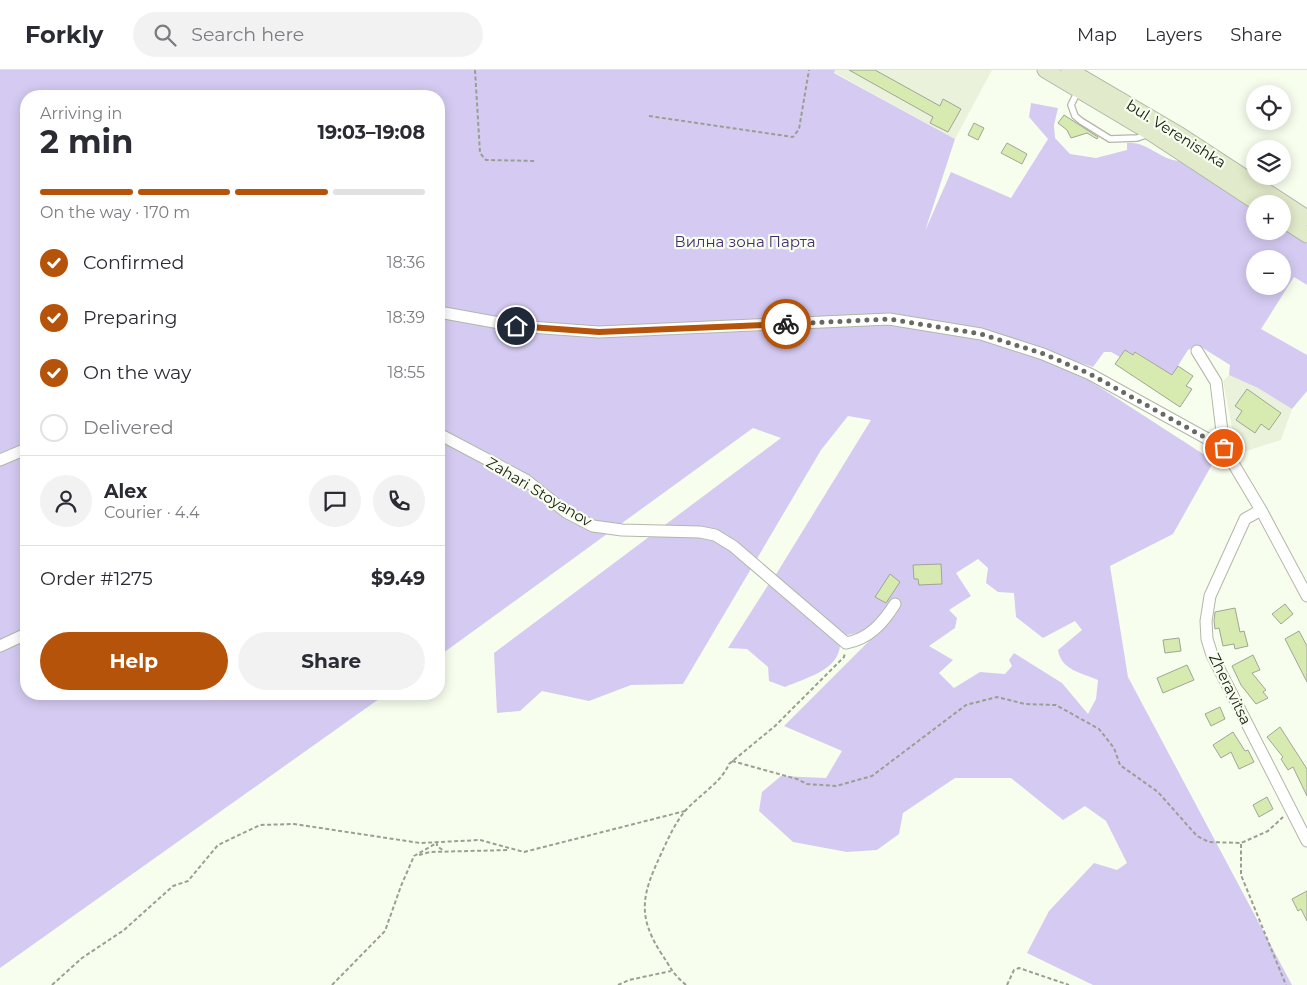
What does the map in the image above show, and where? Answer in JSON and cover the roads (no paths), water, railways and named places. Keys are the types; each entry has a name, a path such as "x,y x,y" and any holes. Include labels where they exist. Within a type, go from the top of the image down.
{"main road":[{"name":"bul. Verenishka","path":"1045,70 1155,128 1307,218"},
{"name":"bul. Verenishka","path":"1069,70 1155,128 1247,195"},
{"path":"1291,225 1307,235"}],"street":[{"path":"445,313 516,326 599,332 889,319 929,324 981,334 1044,354 1090,374 1224,448"},
{"path":"1197,351 1216,382 1224,448 1261,510 1307,595"},
{"name":"Zahari Stoyanov","path":"445,437 526,480 566,512 593,526 622,530 700,532 715,535 732,546 846,643 856,641 871,633 895,604"},
{"path":"0,460 20,451"},
{"name":"Zheravitsa","path":"1261,510 1245,520 1210,596 1206,621 1207,639 1212,655 1290,809 1302,819 1307,841"},
{"path":"0,646 20,637"}],"lane":[{"path":"1079,89 1071,104 1075,116 1110,140 1137,138 1155,128"}],"park label":[{"name":"Вилна зона Парта","path":"745,242"}]}
